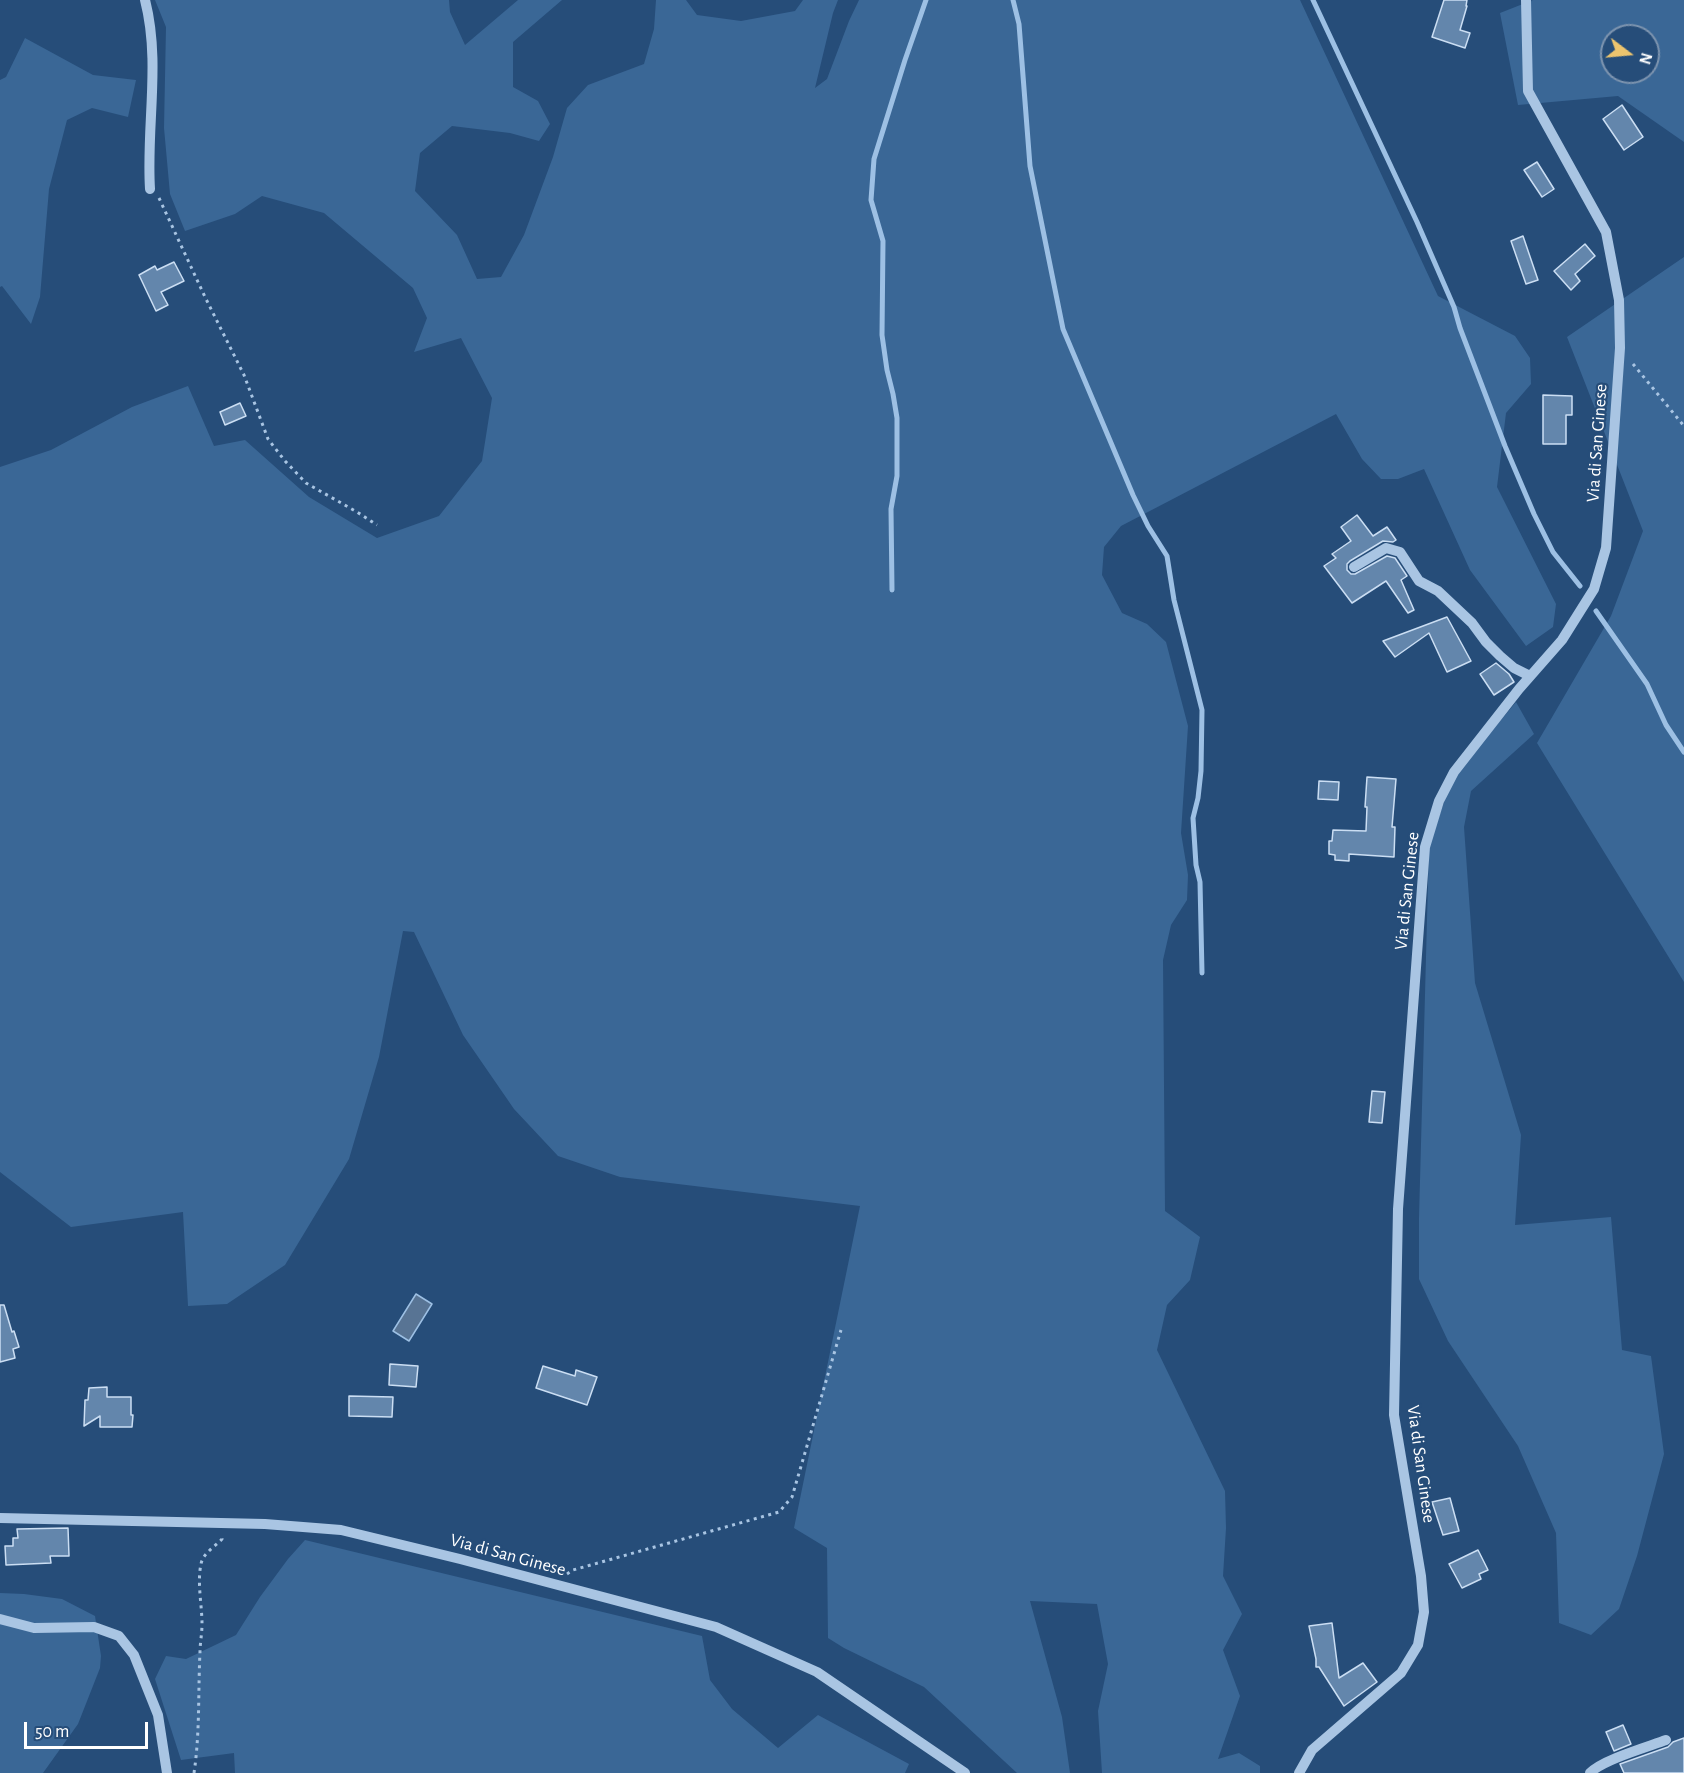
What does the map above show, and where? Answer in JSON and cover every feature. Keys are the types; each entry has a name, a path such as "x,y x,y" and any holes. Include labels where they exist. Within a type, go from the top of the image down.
{"street":[{"path":"146,0 151,21 154,67 148,161 150,189"},
{"name":"Via di San Ginese","path":"1299,1773 1312,1750 1401,1673 1418,1645 1424,1612 1421,1576 1394,1414 1398,1209 1425,846 1439,801 1454,772 1530,676 1562,640 1581,612 1594,589 1607,541 1620,348 1619,300 1606,232 1528,92 1526,0"},
{"path":"1354,567 1386,548 1400,552 1419,581 1438,591 1472,623 1500,656 1514,668 1530,676"},
{"name":"Via di San Ginese","path":"2,1520 265,1524 341,1530 460,1559 716,1627 817,1672 965,1773"},
{"path":"0,1619 34,1628 94,1626 119,1636 134,1655 158,1715 167,1773"},
{"path":"1590,1773 1613,1760 1665,1740"}],"path":[{"path":"150,189 157,194 244,375 268,439 306,483 377,525"},
{"path":"1620,348 1684,426"},
{"path":"552,1585 573,1570 779,1512 792,1497 841,1330"},
{"path":"194,1773 200,1711 201,1563 205,1555 222,1539 214,1523"}],"shaded area":[{"path":"155,0 449,0 450,12 465,45 518,0 562,0 513,42 513,87 538,101 550,124 539,141 510,133 452,126 420,153 415,191 457,235 477,279 501,277 524,235 553,157 567,108 588,85 644,64 654,29 656,0 686,0 697,15 741,21 795,11 803,0 838,0 815,88 827,79 859,0 1300,0 1438,296 1515,336 1530,358 1531,384 1506,413 1497,487 1556,604 1553,627 1526,646 1470,570 1424,469 1398,479 1381,479 1362,459 1336,414 1121,526 1104,547 1102,575 1122,613 1147,624 1166,642 1188,726 1181,833 1188,875 1187,900 1171,925 1163,960 1165,1211 1200,1237 1190,1280 1167,1305 1157,1350 1225,1491 1226,1528 1223,1576 1242,1614 1223,1650 1240,1696 1218,1759 1239,1753 1260,1766 1260,1773 1102,1773 1098,1711 1108,1664 1097,1604 1030,1601 1062,1717 1070,1773 1017,1773 924,1687 828,1638 827,1548 794,1528 860,1206 620,1177 558,1156 514,1109 463,1035 414,932 403,931 379,1057 349,1159 285,1265 227,1304 188,1306 183,1212 71,1227 0,1172 0,467 51,450 132,407 188,386 214,446 245,440 309,497 377,538 439,516 482,461 492,398 461,338 414,352 427,318 413,288 324,213 262,196 235,214 185,231 170,194 164,128 166,27"},
{"path":"1533,0 1684,0 1684,142 1618,96 1518,105 1500,13"},
{"path":"25,38 93,75 136,80 128,117 92,108 67,120 49,189 40,297 31,324 2,286 0,287 0,80 6,77"},
{"path":"1684,257 1684,982 1537,743 1611,616 1643,531 1567,337"},
{"path":"1516,702 1534,734 1471,791 1464,827 1475,983 1521,1135 1515,1225 1611,1217 1622,1350 1651,1356 1664,1454 1637,1556 1619,1609 1591,1635 1559,1623 1556,1533 1518,1446 1448,1341 1419,1279 1429,845 1448,791 1464,764"},
{"path":"416,1294 432,1304 409,1341 393,1331"},
{"path":"305,1540 702,1636 710,1680 732,1709 778,1748 818,1715 909,1764 905,1773 235,1773 234,1753 181,1760 155,1679 166,1656 186,1659 236,1635 260,1597"},
{"path":"0,1593 62,1599 95,1616 101,1656 100,1668 78,1724 43,1773 0,1773"}],"building":[{"path":"1444,0 1467,0 1460,30 1470,33 1465,48 1432,37"},
{"path":"1622,105 1643,137 1624,150 1603,119"},
{"path":"1537,162 1554,189 1542,197 1524,170"},
{"path":"1523,236 1538,280 1526,284 1511,241"},
{"path":"1585,244 1595,256 1575,274 1580,281 1571,290 1554,271"},
{"path":"174,262 184,281 161,292 168,305 156,311 139,275 155,266 157,270"},
{"path":"1543,395 1572,396 1572,415 1566,415 1566,444 1543,444"},
{"path":"240,403 246,416 225,425 220,412"},
{"path":"1357,515 1373,536 1387,527 1396,540 1383,541 1350,561 1347,564 1347,570 1355,574 1387,556 1395,558 1407,576 1401,580 1414,610 1408,613 1386,581 1352,603 1324,566 1336,558 1332,554 1351,541 1341,527"},
{"path":"1447,617 1471,661 1447,672 1429,633 1395,657 1383,641"},
{"path":"1496,663 1509,674 1514,682 1494,695 1480,674"},
{"path":"1367,777 1396,779 1392,827 1395,827 1394,857 1349,854 1349,861 1335,860 1335,855 1329,854 1329,841 1332,841 1333,830 1366,831"},
{"path":"1319,781 1339,782 1338,800 1318,799"},
{"path":"1372,1091 1385,1092 1382,1123 1369,1122"},
{"path":"0,1305 4,1305 19,1347 13,1349 15,1358 0,1362"},
{"path":"390,1364 418,1366 416,1387 389,1385"},
{"path":"543,1366 575,1376 576,1370 597,1377 587,1405 536,1388"},
{"path":"107,1387 107,1397 131,1397 132,1427 100,1427 100,1416 84,1426 85,1400 88,1400 89,1388"},
{"path":"349,1396 393,1397 392,1417 349,1416"},
{"path":"1450,1498 1459,1531 1443,1535 1432,1502"},
{"path":"68,1528 69,1556 50,1556 51,1563 6,1565 5,1546 13,1546 13,1538 18,1538 17,1529"},
{"path":"1478,1550 1488,1570 1479,1574 1481,1579 1462,1588 1449,1564"},
{"path":"1332,1623 1339,1678 1363,1663 1377,1682 1344,1706 1319,1667 1316,1667 1309,1626"},
{"path":"1623,1725 1631,1744 1614,1751 1606,1732"},
{"path":"1684,1738 1684,1773 1624,1773 1620,1764 1668,1747 1673,1742"}],"waterway":[{"path":"892,590 891,509 897,476 897,418 882,335 883,241 871,200 874,159 926,0"},
{"path":"1013,0 1019,24 1030,166 1063,329 1133,495 1148,526 1167,556 1174,600 1202,710 1201,771 1193,818 1196,865 1200,882 1202,973"},
{"path":"1313,0 1417,222 1454,307 1505,446 1534,514 1553,552 1580,586"},
{"path":"1596,611 1647,684 1666,725 1684,752"}]}
